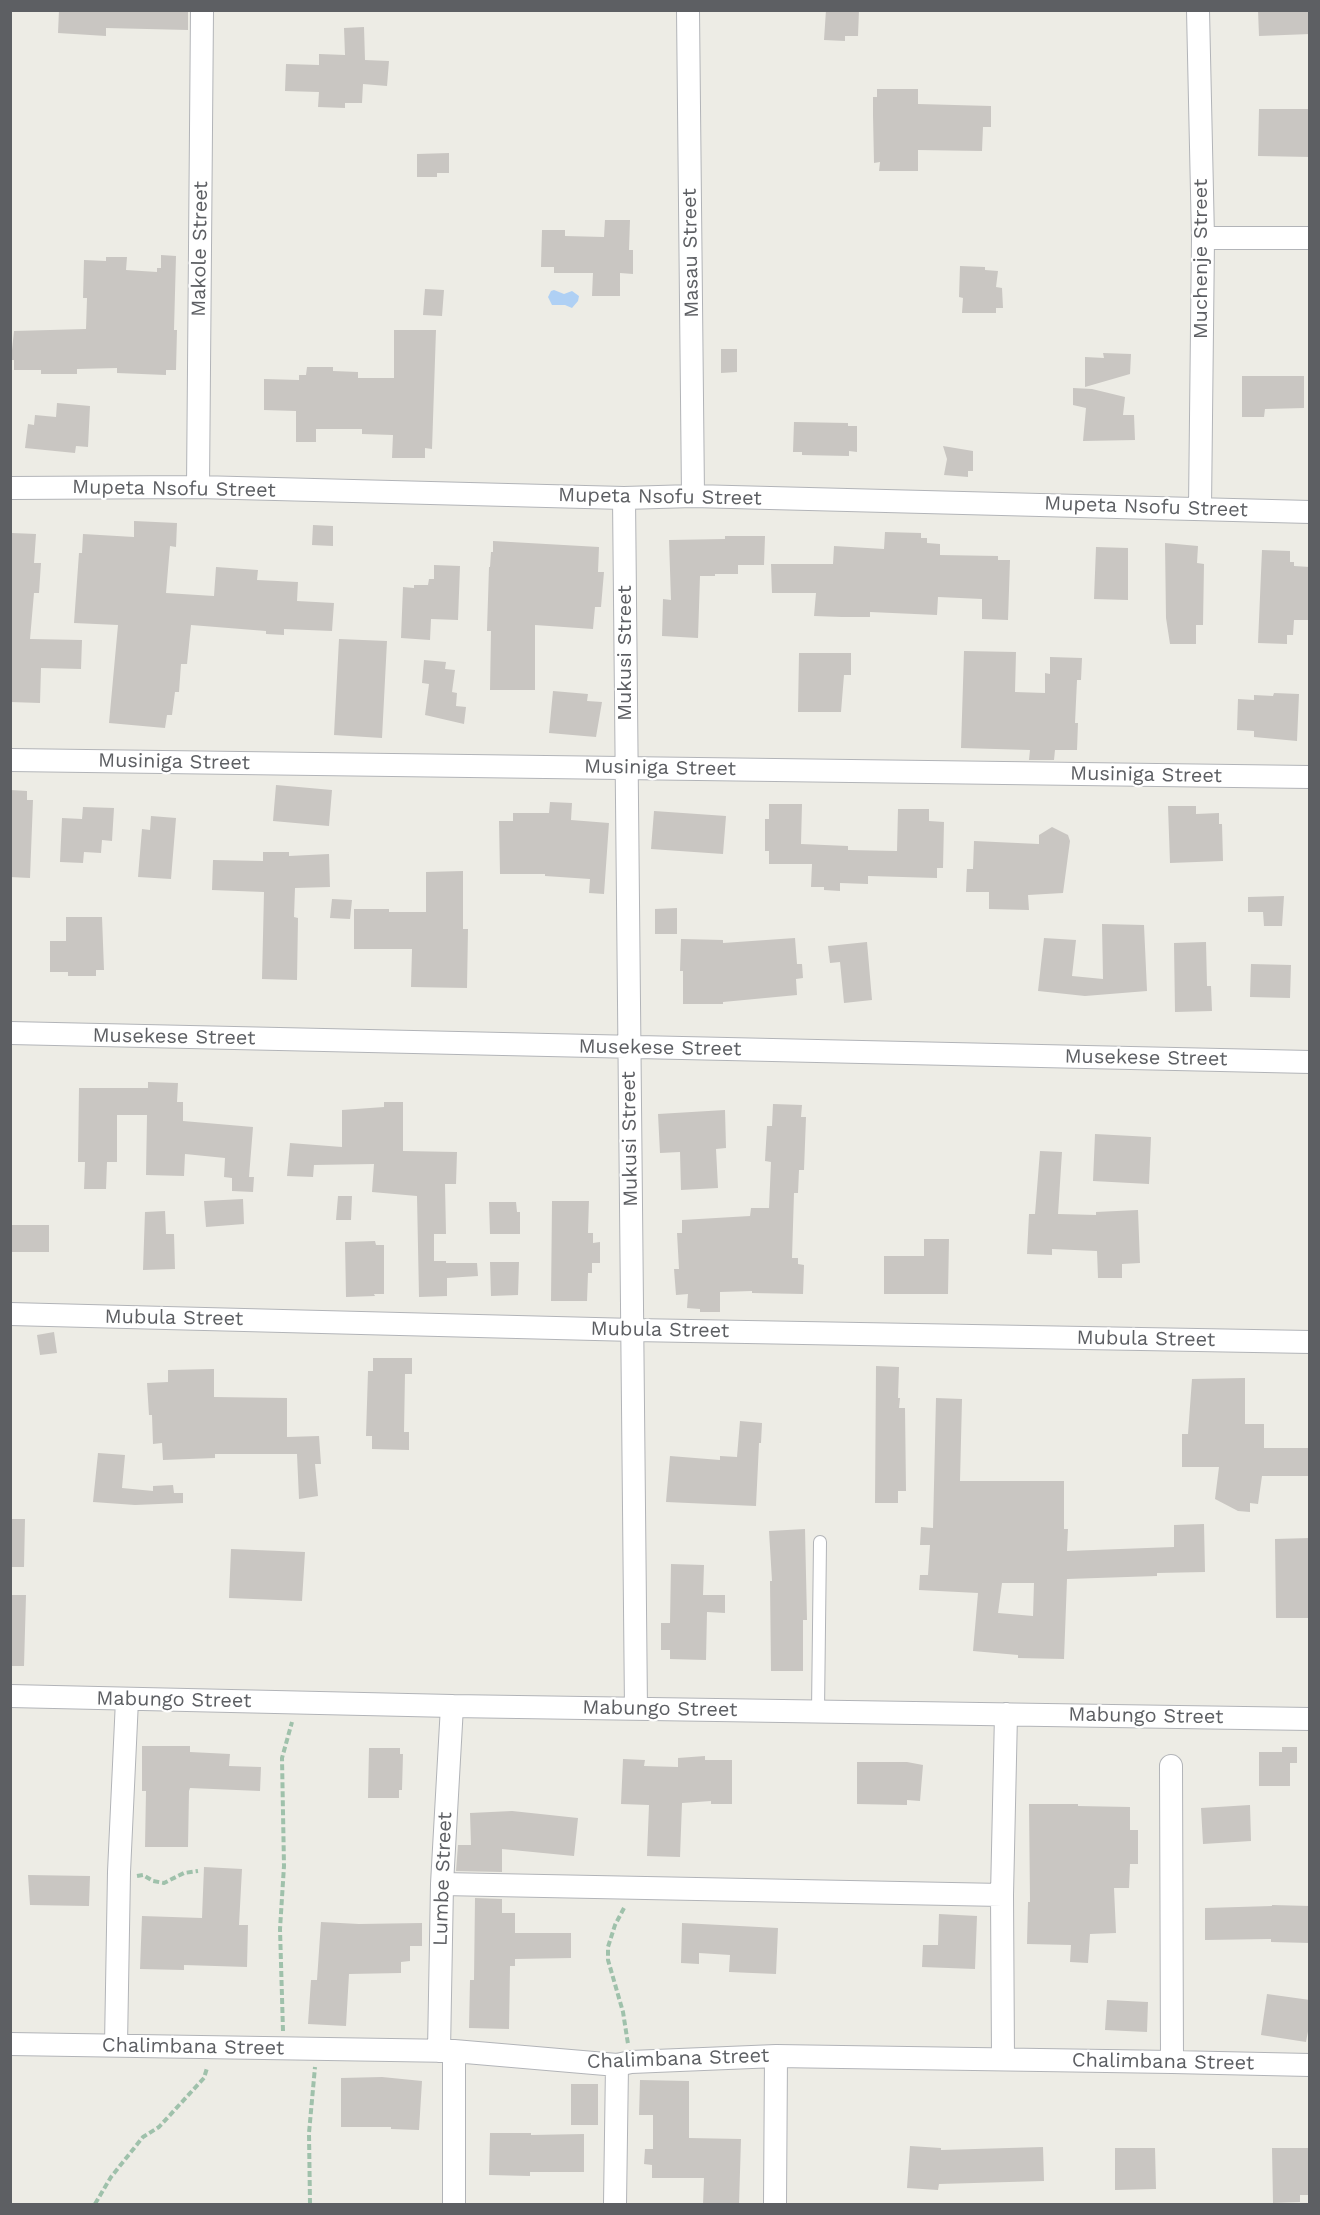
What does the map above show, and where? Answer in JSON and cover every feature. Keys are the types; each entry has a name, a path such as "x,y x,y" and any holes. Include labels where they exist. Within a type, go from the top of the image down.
{"street":[{"name":"Makole Street","path":"198,488 202,10"},
{"name":"Masau Street","path":"688,10 693,496"},
{"name":"Muchenje Street","path":"1198,10 1203,238 1200,508"},
{"path":"1203,238 1310,238"},
{"name":"Mupeta Nsofu Street","path":"10,488 198,488 624,498 693,496 1310,512"},
{"name":"Mukusi Street","path":"624,498 636,1709"},
{"name":"Musiniga Street","path":"10,760 1310,777"},
{"name":"Musekese Street","path":"10,1033 1310,1062"},
{"name":"Mubula Street","path":"10,1314 633,1330 1310,1342"},
{"name":"Mabungo Street","path":"10,1696 452,1706 1310,1719"},
{"path":"116,2045 119,1872 127,1700"},
{"name":"Lumbe Street","path":"452,1706 442,1884 454,2205"},
{"path":"1003,2059 1002,1895 1006,1714"},
{"path":"1171,1766 1172,2062"},
{"path":"442,1884 1002,1895"},
{"name":"Chalimbana Street","path":"10,2044 447,2051 624,2064 776,2056 1310,2066"},
{"path":"775,2205 776,2056"},
{"path":"615,2205 624,2064"}],"lane":[{"path":"818,1711 820,1542"}],"path":[{"path":"284,2049 280,1929 284,1866 282,1758 298,1702"},
{"path":"119,1872 126,1877 143,1875 153,1881 164,1883 184,1873 198,1871"},
{"path":"624,2064 623,2012 608,1960 608,1947 615,1926 635,1888"},
{"path":"95,2205 111,2177 143,2137 159,2127 204,2078 213,2048"},
{"path":"310,2205 309,2133 316,2050"}],"water":[{"path":"554,290 564,294 572,291 579,296 578,301 572,308 565,305 552,305 548,297"}],"building":[{"path":"59,10 188,11 188,30 106,28 106,36 58,33"},
{"path":"826,10 859,10 858,36 845,36 845,41 824,40"},
{"path":"1258,10 1310,10 1310,34 1259,36"},
{"path":"364,27 365,60 389,61 387,86 363,84 362,103 345,103 345,108 318,107 319,92 285,91 286,64 319,65 319,54 345,55 344,28"},
{"path":"877,89 918,89 918,104 991,106 991,127 983,127 982,151 918,150 918,171 879,171 880,162 874,163 873,97 877,97"},
{"path":"1259,109 1310,109 1310,157 1258,156"},
{"path":"449,153 449,173 437,173 437,177 417,177 417,154"},
{"path":"605,220 630,220 629,250 633,250 633,274 620,273 620,296 592,296 593,273 554,273 554,267 541,267 542,230 565,230 565,236 604,237"},
{"path":"161,255 176,256 174,330 177,330 176,370 166,370 166,375 117,373 117,368 77,369 77,374 41,374 41,370 14,370 14,360 11,360 14,331 86,329 87,298 83,298 84,260 106,261 106,257 127,257 126,270 157,272 157,268 161,268"},
{"path":"960,266 985,267 985,270 998,271 996,287 1002,288 1003,308 996,308 996,313 962,313 963,298 959,297"},
{"path":"425,289 444,290 442,316 423,315"},
{"path":"394,330 436,330 432,449 425,448 425,458 392,458 393,435 362,434 362,429 316,429 316,442 296,442 296,411 264,410 264,379 299,380 299,375 306,375 307,367 333,367 333,371 358,372 358,378 394,378"},
{"path":"721,349 737,349 737,372 721,373"},
{"path":"1103,353 1131,354 1130,374 1085,387 1085,357 1104,358"},
{"path":"1242,376 1304,376 1304,408 1265,409 1264,417 1242,417"},
{"path":"1073,388 1092,389 1125,397 1123,415 1134,415 1135,440 1083,441 1086,408 1073,405"},
{"path":"57,403 90,406 88,447 76,446 75,453 25,448 28,424 34,425 35,415 56,417"},
{"path":"794,422 848,423 848,426 857,426 857,452 849,451 849,456 802,455 802,452 793,452"},
{"path":"943,446 973,451 973,471 968,471 968,477 944,475 947,459"},
{"path":"134,521 177,523 176,547 170,546 166,593 214,596 216,567 258,570 257,580 298,582 297,601 334,603 332,631 284,629 284,635 266,634 266,631 191,625 187,664 181,664 179,692 175,692 172,715 167,715 165,728 109,723 118,625 74,623 79,553 82,553 83,534 134,537"},
{"path":"313,525 333,526 333,546 312,545"},
{"path":"885,532 921,533 921,538 927,538 927,543 940,544 940,555 998,556 998,560 1010,560 1008,620 982,619 982,599 938,597 937,615 870,612 870,617 814,616 816,593 772,593 771,564 833,564 834,546 884,549"},
{"path":"12,533 36,534 34,563 41,563 39,593 34,593 30,639 82,640 81,669 41,668 40,703 10,702 10,537"},
{"path":"725,536 765,536 764,565 738,565 738,574 700,576 698,638 662,636 663,599 671,600 669,540 725,539"},
{"path":"493,541 599,547 598,572 604,572 601,607 595,607 593,629 535,625 535,690 490,690 491,631 487,631 489,567"},
{"path":"1165,543 1198,546 1197,563 1204,564 1203,625 1196,625 1196,644 1170,644 1166,618"},
{"path":"1096,547 1128,548 1128,600 1094,599"},
{"path":"1262,550 1290,551 1290,562 1294,562 1294,566 1310,567 1310,620 1294,620 1293,635 1287,635 1287,644 1258,643"},
{"path":"434,565 460,566 458,620 431,619 430,640 401,638 403,587 414,588 414,585 428,585 429,579 434,579"},
{"path":"339,639 387,641 382,738 334,735"},
{"path":"964,651 1016,652 1015,692 1045,693 1045,673 1050,674 1050,657 1082,658 1081,680 1077,680 1075,723 1078,723 1077,750 1055,750 1054,760 1029,760 1030,750 961,748"},
{"path":"799,653 851,653 851,675 844,675 841,712 798,712"},
{"path":"424,660 446,662 445,669 455,670 452,692 457,693 456,706 466,707 464,724 425,715 429,684 422,683"},
{"path":"553,691 588,694 587,701 602,702 596,737 549,733"},
{"path":"1274,693 1299,694 1297,741 1254,737 1254,731 1237,730 1238,699 1254,700 1254,695 1273,696"},
{"path":"276,785 332,790 329,826 273,821"},
{"path":"10,790 27,791 27,800 33,800 30,878 10,877"},
{"path":"550,802 572,803 571,820 609,823 604,894 589,893 590,879 545,876 545,874 500,874 499,821 513,821 513,813 549,813"},
{"path":"769,804 802,804 801,844 848,846 848,850 897,851 898,809 929,809 929,821 944,822 943,868 937,868 937,878 868,876 868,884 840,883 840,891 811,887 812,864 769,864 769,851 765,851 765,819 769,819"},
{"path":"1168,806 1196,806 1196,814 1219,813 1219,824 1222,824 1223,861 1170,863"},
{"path":"83,807 114,808 112,841 102,840 101,853 84,852 83,863 60,862 62,818 82,819"},
{"path":"654,811 726,816 723,854 651,849"},
{"path":"151,816 176,818 171,879 138,877 142,829 150,830"},
{"path":"1052,827 1068,835 1070,841 1063,893 1028,895 1029,910 989,909 989,892 966,892 967,869 973,869 974,841 1039,844 1039,835"},
{"path":"263,852 289,852 289,856 329,854 330,887 295,888 294,917 298,918 297,980 262,979 264,892 212,890 213,860 263,861"},
{"path":"463,871 463,929 468,929 467,988 411,987 412,949 354,949 354,909 426,912 426,872"},
{"path":"1284,896 1282,926 1264,926 1263,912 1248,912 1248,897"},
{"path":"332,899 352,900 350,919 330,918"},
{"path":"677,908 677,934 655,934 655,909"},
{"path":"66,917 102,917 104,970 96,970 96,976 68,976 68,972 50,972 50,941 66,941"},
{"path":"1102,924 1144,925 1147,991 1085,996 1038,991 1044,938 1076,940 1072,976 1103,979"},
{"path":"795,938 797,964 802,964 803,978 796,979 797,995 723,1002 723,1004 683,1004 683,971 680,971 681,939 723,940 723,943"},
{"path":"867,942 872,1000 844,1003 840,962 830,963 828,946"},
{"path":"1206,942 1207,986 1211,986 1212,1011 1175,1012 1174,943"},
{"path":"1251,964 1291,965 1290,998 1250,997"},
{"path":"148,1082 178,1083 177,1102 183,1102 183,1121 253,1127 249,1177 254,1177 253,1192 232,1191 232,1178 224,1177 225,1158 185,1154 184,1176 146,1175 147,1115 117,1115 117,1162 107,1162 106,1189 84,1189 85,1162 78,1162 79,1088 148,1088"},
{"path":"384,1102 403,1102 403,1151 457,1152 456,1184 445,1184 446,1234 434,1234 434,1261 477,1263 478,1276 447,1278 447,1296 419,1297 417,1196 372,1192 374,1164 314,1165 313,1177 287,1176 290,1143 342,1147 342,1110 384,1107"},
{"path":"773,1104 802,1105 801,1117 806,1117 804,1170 799,1170 798,1193 794,1193 792,1258 798,1258 798,1264 804,1265 803,1294 720,1292 720,1312 700,1312 700,1309 687,1308 688,1294 676,1295 674,1269 679,1269 677,1233 682,1233 682,1220 750,1216 751,1208 769,1208 771,1162 765,1161 767,1126 772,1126"},
{"path":"725,1110 726,1148 716,1149 718,1188 681,1190 680,1152 660,1153 658,1114"},
{"path":"1095,1134 1151,1137 1149,1184 1093,1181"},
{"path":"1040,1151 1062,1152 1058,1214 1096,1215 1096,1212 1138,1210 1140,1263 1122,1264 1122,1278 1098,1278 1097,1251 1052,1249 1052,1255 1027,1254 1029,1214 1035,1214"},
{"path":"338,1196 352,1196 351,1220 336,1220"},
{"path":"243,1199 244,1224 206,1227 204,1201"},
{"path":"552,1201 589,1201 588,1233 593,1233 593,1243 600,1242 600,1263 592,1263 592,1273 588,1273 587,1301 551,1301"},
{"path":"489,1202 516,1202 517,1212 520,1212 520,1234 490,1234"},
{"path":"165,1211 166,1234 174,1234 175,1269 143,1270 145,1212"},
{"path":"10,1225 49,1225 49,1252 10,1252"},
{"path":"924,1239 949,1239 948,1294 884,1294 884,1256 924,1256"},
{"path":"375,1241 376,1245 384,1245 384,1294 346,1297 345,1242"},
{"path":"490,1262 519,1262 518,1295 491,1296"},
{"path":"54,1332 57,1353 40,1355 37,1335"},
{"path":"373,1358 412,1358 412,1374 405,1374 404,1432 409,1432 409,1450 372,1449 372,1436 366,1436 368,1371 373,1371"},
{"path":"876,1366 899,1367 899,1408 905,1408 906,1491 898,1491 898,1503 875,1503"},
{"path":"214,1369 214,1397 287,1398 287,1437 319,1436 321,1464 315,1464 318,1496 299,1499 297,1454 215,1454 215,1458 163,1460 162,1443 153,1444 152,1415 149,1415 147,1383 168,1382 168,1370"},
{"path":"1245,1378 1245,1424 1264,1424 1264,1448 1310,1448 1310,1476 1262,1476 1258,1504 1250,1503 1250,1512 1238,1511 1215,1499 1219,1467 1182,1467 1182,1434 1188,1434 1192,1379"},
{"path":"936,1398 962,1399 960,1481 1064,1481 1064,1529 1068,1529 1067,1551 1174,1547 1174,1525 1204,1524 1205,1572 1067,1579 1064,1659 1018,1658 1018,1655 973,1651 978,1593 919,1590 920,1575 928,1575 930,1545 920,1545 921,1527 933,1528","holes":["1002,1583 1034,1583 1033,1616 998,1613"]},
{"path":"740,1421 762,1423 756,1506 666,1502 670,1456 720,1460 720,1456 737,1457"},
{"path":"98,1453 125,1455 122,1488 153,1491 153,1486 173,1485 174,1493 183,1493 183,1503 135,1505 93,1502"},
{"path":"10,1519 25,1519 24,1567 10,1567"},
{"path":"805,1529 807,1620 803,1620 803,1671 771,1671 770,1581 772,1581 769,1531"},
{"path":"1310,1538 1310,1618 1276,1618 1275,1539"},
{"path":"231,1549 305,1552 302,1601 229,1598"},
{"path":"671,1564 704,1565 703,1595 725,1595 725,1613 707,1612 706,1660 670,1659 670,1650 661,1650 661,1623 670,1623"},
{"path":"10,1595 26,1595 24,1666 10,1666"},
{"path":"142,1746 190,1746 190,1752 230,1754 229,1766 261,1767 260,1791 190,1788 188,1847 145,1847 146,1791 142,1791"},
{"path":"1282,1747 1297,1747 1297,1763 1290,1763 1290,1786 1259,1786 1259,1752 1282,1752"},
{"path":"369,1748 400,1748 400,1754 403,1754 402,1790 399,1790 399,1798 368,1798"},
{"path":"705,1756 705,1760 732,1760 732,1804 711,1804 711,1801 682,1803 680,1857 647,1856 649,1805 621,1804 623,1759 645,1760 644,1766 678,1767 678,1758"},
{"path":"857,1762 907,1762 923,1765 920,1801 907,1800 907,1805 857,1804"},
{"path":"1029,1804 1130,1807 1130,1830 1138,1830 1138,1864 1130,1864 1129,1888 1114,1888 1116,1933 1090,1934 1088,1963 1070,1962 1071,1945 1027,1944 1028,1902 1030,1902"},
{"path":"1250,1805 1251,1841 1203,1844 1201,1808"},
{"path":"512,1811 578,1818 574,1856 502,1849 502,1872 456,1871 458,1845 471,1845 470,1813"},
{"path":"204,1867 242,1869 239,1925 248,1925 247,1967 184,1965 184,1970 140,1969 142,1916 202,1918"},
{"path":"28,1875 90,1876 89,1906 30,1905"},
{"path":"475,1898 502,1899 502,1913 515,1913 515,1933 571,1933 571,1958 515,1959 515,1966 510,1966 509,2029 469,2028 470,1980 474,1980"},
{"path":"1310,1906 1310,1943 1271,1942 1271,1939 1205,1940 1205,1908"},
{"path":"939,1914 977,1916 975,1969 922,1967 923,1945 938,1945"},
{"path":"321,1922 422,1923 422,1946 410,1946 410,1961 401,1962 401,1973 349,1974 346,2026 308,2024 311,1980 317,1980"},
{"path":"682,1923 778,1928 776,1974 729,1972 730,1955 699,1953 699,1964 681,1963"},
{"path":"1267,1994 1310,2000 1310,2021 1306,2042 1261,2035"},
{"path":"1107,2000 1148,2002 1147,2032 1105,2030"},
{"path":"382,2077 422,2081 419,2130 391,2129 391,2127 341,2127 341,2078"},
{"path":"640,2080 689,2081 689,2138 741,2139 739,2205 703,2205 704,2178 652,2178 652,2165 644,2164 645,2149 653,2149 653,2115 639,2115"},
{"path":"571,2084 598,2084 598,2125 571,2125"},
{"path":"490,2133 584,2134 584,2172 530,2172 530,2176 489,2175"},
{"path":"910,2146 941,2148 941,2150 1043,2147 1044,2181 939,2184 938,2190 907,2188"},
{"path":"1115,2148 1155,2148 1156,2189 1115,2190"},
{"path":"1272,2148 1310,2148 1310,2195 1300,2195 1300,2202 1273,2203"}]}
